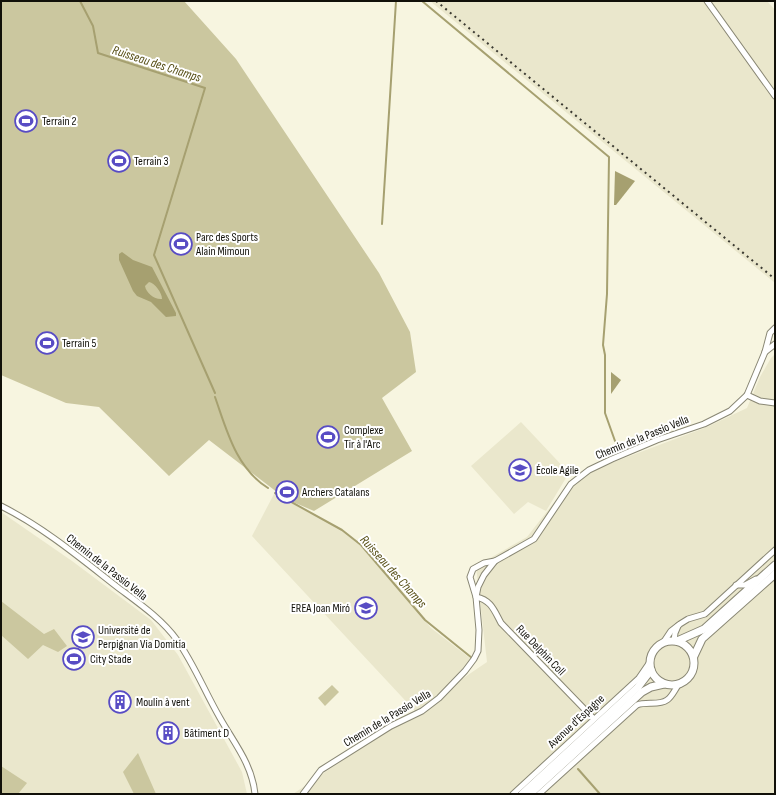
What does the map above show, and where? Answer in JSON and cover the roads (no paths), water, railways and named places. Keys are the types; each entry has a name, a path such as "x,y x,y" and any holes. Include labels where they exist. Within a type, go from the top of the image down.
{"main road":[{"path":"774,569 702,639 694,656 692,673 685,681 679,684 664,684 655,677 651,670 650,662 653,652 663,643 675,641 704,629 774,569"},
{"path":"675,641 688,647 694,656"},
{"name":"Avenue d'Espagne","path":"522,794 638,687 651,670"},
{"name":"Avenue d'Espagne","path":"530,794 642,692 651,687 664,684"}],"street":[{"path":"707,1 775,96"},
{"name":"Chemin de la Passio Vella","path":"303,794 321,770 391,726 423,710 439,698 465,671 476,656 479,641 476,597 478,587 484,575 495,561 534,540 564,492 589,470 657,440 718,418 730,411 747,395 765,352 770,333 775,328"},
{"name":"Chemin de la Passio Vella","path":"765,352 775,344"},
{"path":"747,395 760,401 775,403"},
{"name":"Chemin de la Passio Vella","path":"1,506 15,513 67,547 164,625 188,658 207,695 245,759 250,771 255,794"},
{"path":"663,643 671,631 680,624 688,619 705,614 775,550"},
{"path":"476,597 470,577 473,569 484,563 495,561"},
{"path":"736,585 751,582 774,569"},
{"name":"Rue Delphin Coll","path":"476,597 485,599 491,604 501,623 594,719"},
{"path":"675,641 675,633 680,624"},
{"name":"Avenue d'Espagne","path":"513,794 645,672 650,662"},
{"path":"539,794 637,705 643,702 666,701 679,684"}],"waterway":[{"name":"Ruisseau des Champs","path":"80,1 93,26 98,53 205,88 154,255 215,393"},
{"path":"382,224 396,1"},
{"path":"422,1 609,157 607,294 603,345 605,355 605,413 615,441"},
{"name":"Ruisseau des Champs","path":"215,397 234,448 240,459 257,480 268,488"},
{"name":"Ruisseau des Champs","path":"275,493 342,530 361,545 425,620 472,658"},
{"name":"Ruisseau des Champs","path":"578,769 600,794"}],"railway":[{"path":"436,1 775,279"}],"place":[{"name":"Terrain 2","path":"26,121"},
{"name":"Terrain 3","path":"119,161"},
{"name":"Parc des Sports Alain Mimoun","path":"181,244"},
{"name":"Terrain 5","path":"47,343"},
{"name":"Complexe Tir à l'Arc","path":"328,437"},
{"name":"École Agile","path":"520,470"},
{"name":"Archers Catalans","path":"287,492"},
{"name":"EREA Joan Miró","path":"366,608"},
{"name":"Université de Perpignan Via Domitia","path":"83,637"},
{"name":"City Stade","path":"74,659"},
{"name":"Moulin à vent","path":"120,702"},
{"name":"Bâtiment D","path":"168,733"}]}
